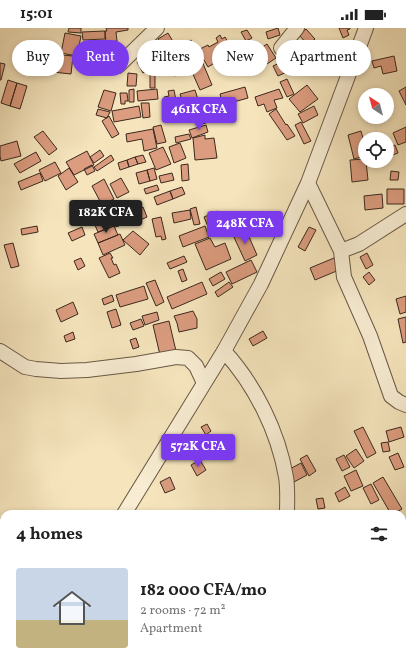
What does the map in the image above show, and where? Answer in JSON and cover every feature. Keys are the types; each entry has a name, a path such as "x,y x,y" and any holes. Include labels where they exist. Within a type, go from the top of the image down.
{"street":[{"path":"129,55 157,28"},
{"path":"288,40 297,28"},
{"path":"126,510 224,351 261,284 308,183 366,28"},
{"path":"308,183 341,251 344,277 370,336 391,396 406,406"},
{"path":"341,251 359,244 406,214"},
{"path":"0,351 25,367 61,371 87,370 176,357 188,358 196,366 204,383"},
{"path":"224,351 244,375 265,413 276,439 286,478 287,510"}],"building":[{"path":"69,28 81,28 81,33 68,32"},
{"path":"106,28 128,28 128,30 116,32 117,40 106,40 105,31 107,31"},
{"path":"278,28 280,35 268,39 266,32"},
{"path":"339,28 350,28 347,30 349,35 343,38"},
{"path":"306,29 315,39 304,40 299,35"},
{"path":"247,30 252,38 245,40 241,32"},
{"path":"105,31 105,39 83,40 82,32"},
{"path":"65,33 81,36 80,40 72,40 72,55 64,54"},
{"path":"168,33 172,40 159,40"},
{"path":"220,35 222,39 225,37 227,40 217,40 216,38"},
{"path":"208,45 209,47 212,45 212,65 208,67 204,60 204,47"},
{"path":"268,46 276,58 268,63"},
{"path":"64,55 72,56 71,74 64,73"},
{"path":"394,56 397,71 383,74 381,66 374,68 372,61"},
{"path":"0,63 5,64 1,80 0,80"},
{"path":"276,65 276,72 273,66"},
{"path":"204,66 212,85 200,90 194,76 204,76"},
{"path":"129,73 137,74 136,86 127,86"},
{"path":"150,76 155,76 155,88 150,88"},
{"path":"287,79 294,94 287,97 280,82"},
{"path":"8,80 17,83 10,106 1,103"},
{"path":"17,83 27,86 20,109 10,106"},
{"path":"307,85 318,99 300,112 289,99"},
{"path":"245,87 248,98 223,105 220,94"},
{"path":"406,87 406,105 399,91"},
{"path":"134,89 134,102 129,102 129,90"},
{"path":"157,89 158,99 138,101 137,91"},
{"path":"279,89 283,98 274,100 277,108 267,112 264,104 258,106 255,97"},
{"path":"104,90 116,93 111,111 98,107"},
{"path":"174,90 179,116 168,118 164,97 169,96 168,91"},
{"path":"195,90 200,106 185,110 180,94"},
{"path":"120,93 127,93 128,101 125,101 125,104 121,104"},
{"path":"141,103 149,103 150,117 143,118"},
{"path":"139,106 141,117 114,122 112,111"},
{"path":"204,106 209,122 202,124 197,108"},
{"path":"314,106 318,115 303,123 298,114"},
{"path":"98,109 110,112 107,118 96,115"},
{"path":"276,109 295,136 287,140 269,114"},
{"path":"109,116 119,134 112,138 102,121"},
{"path":"301,122 311,141 304,144 295,125"},
{"path":"161,125 166,142 157,144 153,127"},
{"path":"206,125 208,132 192,138 189,130"},
{"path":"406,127 406,142 398,145 394,133"},
{"path":"153,129 157,148 144,151 142,139 127,142 126,134"},
{"path":"43,131 57,149 49,155 34,137"},
{"path":"361,131 358,132 358,158 354,159 348,135"},
{"path":"189,134 191,139 176,143 175,137"},
{"path":"205,135 205,139 214,138 217,158 195,160 193,138"},
{"path":"17,141 21,156 1,161 0,146"},
{"path":"180,143 186,158 174,163 169,147"},
{"path":"394,145 398,153 394,154"},
{"path":"163,147 171,164 156,170 149,153"},
{"path":"100,150 104,156 94,163 90,157"},
{"path":"87,151 94,165 74,175 66,162"},
{"path":"36,152 41,161 20,173 14,164"},
{"path":"111,155 114,160 97,171 94,167"},
{"path":"143,155 146,162 138,164 135,157"},
{"path":"135,157 138,164 129,167 127,160"},
{"path":"358,159 358,168 367,168 368,180 352,182 350,160"},
{"path":"127,160 129,167 120,170 118,163"},
{"path":"55,162 61,173 45,181 39,170"},
{"path":"188,164 189,180 182,181 181,165"},
{"path":"92,165 95,171 87,175 84,169"},
{"path":"69,168 78,182 66,190 58,176"},
{"path":"154,168 157,179 150,181 147,170"},
{"path":"147,170 150,181 139,184 136,173"},
{"path":"391,171 399,172 398,180 390,180"},
{"path":"40,173 43,181 21,190 18,182"},
{"path":"172,173 174,180 161,183 159,176"},
{"path":"121,178 129,192 117,198 110,184"},
{"path":"104,179 114,199 102,205 92,186"},
{"path":"157,185 159,190 146,194 144,189"},
{"path":"182,187 185,194 173,199 170,191"},
{"path":"387,189 404,189 404,204 387,204"},
{"path":"170,191 173,199 157,205 154,197"},
{"path":"382,194 383,208 365,210 364,196"},
{"path":"134,205 135,209 125,214 123,209"},
{"path":"143,207 147,217 129,225 125,216"},
{"path":"196,207 200,224 194,225 190,209"},
{"path":"190,210 191,219 174,223 172,213"},
{"path":"218,211 224,223 209,229 204,217"},
{"path":"115,215 119,226 114,226 98,232 94,223"},
{"path":"161,217 166,239 162,240 161,236 156,237 152,219"},
{"path":"240,222 242,230 220,234 219,226"},
{"path":"37,226 38,232 22,235 21,229"},
{"path":"114,226 118,235 98,243 94,234"},
{"path":"205,226 209,237 183,247 179,236"},
{"path":"82,227 85,235 72,241 68,233"},
{"path":"309,227 316,230 305,251 298,247"},
{"path":"246,230 257,255 245,261 233,235"},
{"path":"133,231 149,244 140,255 123,240"},
{"path":"120,234 125,245 103,255 98,243"},
{"path":"210,238 215,247 225,243 231,259 206,270 195,244"},
{"path":"13,243 19,266 11,268 4,245"},
{"path":"110,253 113,258 111,258 114,265 116,264 120,273 109,278 99,258"},
{"path":"367,253 373,265 366,269 360,257"},
{"path":"184,256 187,262 170,269 167,263"},
{"path":"81,258 85,266 78,270 74,261"},
{"path":"334,258 339,270 315,280 310,268"},
{"path":"251,260 257,272 232,284 226,272"},
{"path":"183,269 187,280 182,282 178,271"},
{"path":"221,272 225,279 213,286 209,279"},
{"path":"369,272 375,280 369,285 363,277"},
{"path":"155,280 164,302 156,306 146,283"},
{"path":"202,282 207,294 172,309 167,297"},
{"path":"229,282 233,287 218,297 215,292"},
{"path":"144,286 148,299 120,307 116,295"},
{"path":"112,295 114,301 104,305 102,299"},
{"path":"406,296 406,312 400,314 396,299"},
{"path":"73,302 78,314 61,322 56,310"},
{"path":"116,309 121,325 112,328 107,312"},
{"path":"193,311 197,319 197,328 179,332 174,316"},
{"path":"157,312 159,320 145,325 142,316"},
{"path":"406,317 406,342 403,343 398,319"},
{"path":"141,319 144,326 133,330 130,323"},
{"path":"169,321 176,351 160,355 153,325"},
{"path":"263,331 267,338 253,346 249,339"},
{"path":"73,332 75,339 66,342 64,336"},
{"path":"136,338 139,347 133,349 130,340"},
{"path":"207,424 211,431 206,435 201,427"},
{"path":"363,427 376,453 367,458 354,431"},
{"path":"401,427 404,437 389,442 386,431"},
{"path":"388,442 390,451 383,452 381,443"},
{"path":"356,449 364,461 354,468 346,456"},
{"path":"398,453 404,467 395,470 389,457"},
{"path":"307,455 316,471 309,476 300,459"},
{"path":"344,455 350,467 342,471 336,459"},
{"path":"200,460 206,470 197,476 191,465"},
{"path":"301,463 307,475 294,482 288,470"},
{"path":"356,470 363,486 351,491 344,476"},
{"path":"170,477 175,489 165,493 160,482"},
{"path":"383,477 402,509 389,510 373,483"},
{"path":"371,484 379,500 371,504 363,488"},
{"path":"345,487 350,496 339,502 335,493"},
{"path":"323,498 325,508 318,509 316,499"}]}
